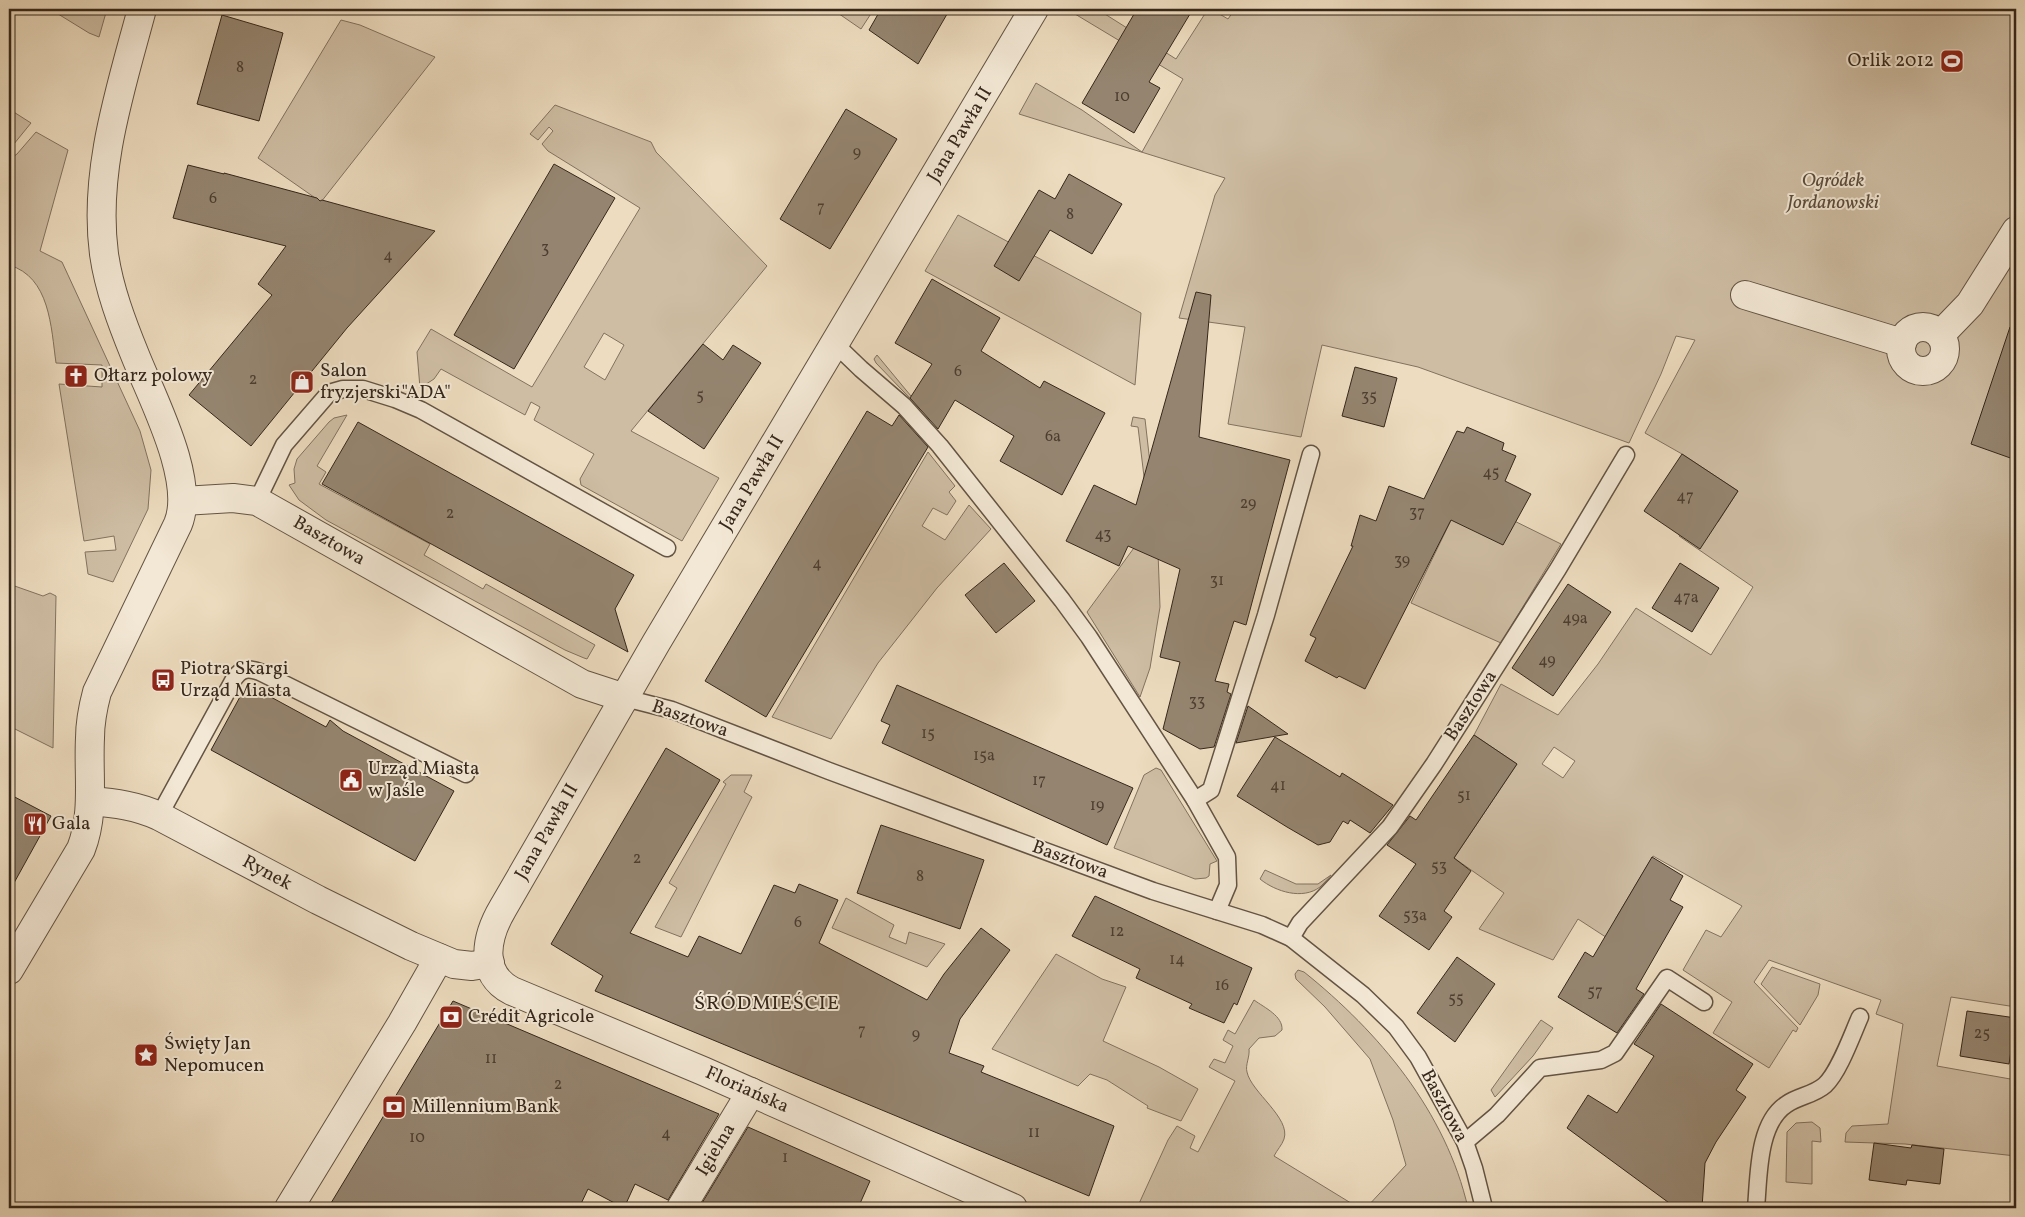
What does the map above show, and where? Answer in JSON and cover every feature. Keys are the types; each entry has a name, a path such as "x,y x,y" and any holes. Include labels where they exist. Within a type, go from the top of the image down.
{"street":[{"path":"9,970 81,849 88,826 90,739 92,712 97,692 178,524 183,500 180,476 154,398 117,309 106,263 102,235 102,193 106,158 117,100 142,9"},
{"name":"Jana Pawła II","path":"490,963 488,955 489,938 495,921 625,698 1034,9"},
{"path":"1940,334 1970,304 2016,231"},
{"path":"1745,295 1902,343"},
{"path":"1922,326 1929,327 1940,334 1946,348 1945,355 1936,367 1921,371 1907,364 1902,358 1902,343 1909,331 1922,326"},
{"name":"Basztowa","path":"183,500 233,498 257,501 582,684 625,698"},
{"name":"Rynek","path":"90,801 121,804 143,809 160,816 343,913 439,958 462,966 479,966 490,963"},
{"path":"289,1208 402,1023 439,958"},
{"name":"Floriańska","path":"490,963 500,982 512,991 751,1092 1013,1208"},
{"name":"Igielna","path":"681,1208 751,1092"}],"lane":[{"path":"835,344 904,406 940,446 1062,600 1094,644 1195,800 1227,857 1228,886 1217,911"},
{"path":"257,501 284,445 324,398 335,391 364,389 421,410 667,548"},
{"path":"1195,800 1211,790 1266,615 1311,454"},
{"name":"Basztowa","path":"1291,938 1300,923 1390,827 1439,756 1553,577 1626,456"},
{"path":"160,816 234,678 241,671 245,670 260,672 466,774"},
{"name":"Basztowa","path":"625,698 672,710 829,771 1135,885 1262,925 1291,938 1362,994 1396,1027 1418,1057 1465,1142 1484,1208"},
{"path":"1465,1142 1497,1115 1540,1068 1601,1060 1615,1053 1667,978 1704,1002"},
{"path":"1756,1208 1762,1146 1775,1115 1787,1104 1825,1085 1835,1071 1860,1017"}],"green space":[{"path":"50,9 107,9 99,37"},
{"path":"832,9 874,9 861,29"},
{"name":"Ogródek Jordanowski","path":"1078,9 1097,9 1176,59 1208,9 1228,19 1235,9 2016,9 2016,1007 1951,997 1937,1066 2016,1080 2016,1156 1905,1144 1845,1142 1846,1133 1852,1126 1888,1124 1903,1024 1876,1014 1881,1000 1769,960 1754,982 1798,1028 1796,1032 1793,1030 1769,1068 1713,1033 1732,1002 1683,970 1706,930 1721,937 1742,906 1653,856 1616,918 1618,945 1578,919 1553,960 1479,929 1504,893 1454,858 1517,764 1474,735 1501,684 1558,715 1598,664 1636,608 1711,655 1753,587 1679,536 1696,509 1718,522 1738,491 1682,454 1645,433 1695,340 1676,336 1661,374 1629,443 1418,367 1322,345 1301,437 1228,424 1245,327 1179,318 1215,195 1225,178 1019,114 1036,83 1082,110 1142,152 1183,79 1075,14","holes":["1554,747 1575,761 1563,778 1542,764"]},
{"path":"341,20 360,25 435,57 321,202 258,158"},
{"path":"555,105 651,142 656,152 767,266 631,431 719,478 682,541 581,485 580,479 594,454 534,420 540,407 531,402 525,415 441,369 434,379 420,388 417,352 431,329 532,387 640,208 548,151 542,144 553,131 549,127 538,140 530,134","holes":["604,333 624,345 605,380 584,367"]},
{"path":"9,109 31,123 9,150"},
{"path":"36,132 68,150 40,251 62,262 140,431 151,470 148,509 113,582 88,574 85,552 116,550 114,536 84,541 59,384 102,387 102,365 56,363 50,319 41,292 33,280 23,271 9,265 9,160 17,154"},
{"path":"958,215 1141,313 1135,385 925,271"},
{"path":"877,355 930,419 876,363 874,359"},
{"path":"347,415 317,466 326,472 319,484 430,544 424,555 483,589 486,584 595,645 587,659 565,650 326,520 299,500 289,485 295,483 294,469 297,459 329,422 334,418"},
{"path":"1133,417 1145,419 1157,525 1160,607 1150,668 1140,697 1087,612 1150,526 1138,427 1131,426"},
{"path":"928,452 955,486 949,492 956,501 947,515 933,508 922,526 945,540 969,505 991,529 937,588 878,663 831,739 772,717"},
{"path":"1488,508 1561,544 1501,643 1411,603 1453,516"},
{"path":"9,584 43,596 50,593 56,596 53,748 9,726"},
{"path":"1156,768 1161,770 1217,861 1210,864 1209,876 1206,878 1195,879 1114,848 1144,775"},
{"path":"731,775 752,775 744,792 752,797 681,937 655,927 677,888 669,883 726,784 723,782"},
{"path":"1265,870 1296,884 1318,884 1331,875 1320,887 1313,891 1298,894 1282,891 1266,884 1260,879"},
{"path":"846,898 894,925 889,937 906,944 909,932 945,944 927,967 832,928"},
{"path":"1056,954 1102,979 1126,987 1103,1041 1159,1067 1198,1089 1181,1121 1147,1108 1148,1106 1107,1080 1090,1074 1078,1086 992,1049"},
{"path":"1772,967 1820,984 1818,995 1800,1025 1761,984"},
{"path":"1298,970 1304,972 1332,995 1383,1048 1406,1076 1444,1139 1458,1173 1468,1208 1366,1208 1406,1165 1393,1120 1370,1059 1325,1007 1296,979 1295,974"},
{"path":"1254,1000 1276,1016 1282,1025 1282,1030 1275,1036 1259,1038 1249,1049 1247,1067 1250,1080 1282,1122 1285,1131 1284,1139 1274,1156 1359,1208 1137,1208 1168,1140 1177,1126 1195,1136 1190,1148 1198,1152 1235,1081 1209,1067 1214,1059 1225,1063 1233,1046 1223,1040 1228,1030 1235,1034"},
{"path":"1541,1020 1553,1028 1533,1056 1495,1097 1491,1090"},
{"path":"1812,1122 1820,1128 1821,1142 1812,1141 1812,1184 1786,1182 1787,1132 1796,1123"}],"building":[{"path":"881,9 950,9 918,64 869,30"},
{"path":"1137,9 1193,9 1149,82 1160,88 1134,133 1082,103"},
{"path":"222,15 283,33 259,121 197,104"},
{"path":"846,109 897,139 830,249 780,219"},
{"path":"554,164 615,198 514,369 454,335"},
{"path":"188,165 224,173 317,198 320,201 435,231 347,328 251,446 189,395 272,295 258,284 286,246 173,218"},
{"path":"1069,174 1122,204 1092,254 1050,230 1019,281 994,266 1039,190 1055,199"},
{"path":"932,279 1000,318 981,351 1040,388 1044,381 1105,413 1062,495 1000,461 1014,436 955,400 938,429 910,398 932,364 895,343"},
{"path":"1196,292 1211,295 1199,437 1290,460 1246,625 1234,621 1215,681 1229,684 1227,692 1231,694 1214,747 1200,749 1163,729 1180,662 1160,657 1180,569 1128,546 1119,566 1066,541 1094,485 1136,505"},
{"path":"2010,327 2016,328 2016,460 1971,444"},
{"path":"703,344 723,360 733,345 761,363 704,449 648,411"},
{"path":"1355,367 1397,378 1384,427 1342,416"},
{"path":"867,411 892,426 899,415 928,447 766,717 705,681"},
{"path":"358,422 634,575 615,609 628,652 322,484"},
{"path":"1467,427 1504,443 1502,450 1516,456 1505,481 1531,494 1503,545 1451,520 1365,689 1339,676 1337,678 1305,661 1316,638 1310,635 1353,546 1351,546 1360,515 1376,521 1389,486 1424,499 1457,431 1464,433"},
{"path":"1682,454 1738,491 1700,549 1644,511"},
{"path":"1004,563 1035,601 996,633 965,595"},
{"path":"1680,563 1719,588 1692,632 1652,608"},
{"path":"1568,584 1611,612 1553,696 1512,668"},
{"name":"Urząd Miasta w Jaśle","path":"247,684 326,727 330,720 343,731 454,791 415,861 211,750"},
{"path":"897,685 1133,788 1107,845 882,743 890,725 881,721"},
{"path":"1248,706 1288,734 1236,743"},
{"path":"1474,735 1517,764 1454,858 1471,871 1444,911 1452,917 1429,950 1379,916 1416,864 1387,845 1410,816 1416,820"},
{"path":"1275,737 1340,777 1342,773 1393,805 1370,833 1350,820 1348,824 1343,821 1330,842 1318,845 1237,796"},
{"path":"666,748 720,780 630,933 688,957 699,936 741,954 774,885 795,893 799,884 838,900 819,943 927,1000 944,974 981,928 1010,950 960,1019 949,1053 984,1066 981,1072 1114,1126 1089,1196 595,991 603,976 551,944"},
{"path":"9,794 51,816 9,892"},
{"path":"881,825 984,860 960,929 857,893"},
{"path":"1652,857 1683,876 1670,900 1683,907 1636,989 1644,994 1617,1033 1558,997 1585,952 1593,957"},
{"path":"1095,896 1252,968 1237,1005 1234,1003 1224,1023 1189,1008 1192,1004 1136,978 1140,969 1072,936"},
{"path":"1457,957 1495,984 1455,1042 1417,1013"},
{"path":"453,1001 719,1114 668,1200 635,1184 624,1208 588,1189 579,1208 328,1208"},
{"path":"1661,1004 1753,1064 1736,1090 1746,1097 1716,1142 1705,1163 1702,1208 1676,1208 1567,1128 1588,1095 1617,1113 1654,1056 1634,1044"},
{"path":"1967,1011 2016,1018 2009,1064 1960,1056"},
{"path":"748,1127 870,1181 858,1208 699,1208"},
{"path":"1874,1143 1911,1148 1912,1145 1944,1149 1940,1184 1907,1180 1906,1185 1869,1180"}],"place":[{"name":"Orlik 2012","path":"1952,61"},
{"name":"Ołtarz polowy","path":"76,376"},
{"name":"Salon fryzjerski\"ADA\"","path":"302,382"},
{"name":"Piotra Skargi Urząd Miasta","path":"163,680"},
{"name":"Urząd Miasta w Jaśle","path":"351,780"},
{"name":"Gala","path":"35,824"},
{"name":"Crédit Agricole","path":"451,1017"},
{"name":"Święty Jan Nepomucen","path":"146,1055"},
{"name":"Millennium Bank","path":"394,1107"}],"district":[{"name":"ŚRÓDMIEŚCIE","path":"767,1004"}]}
